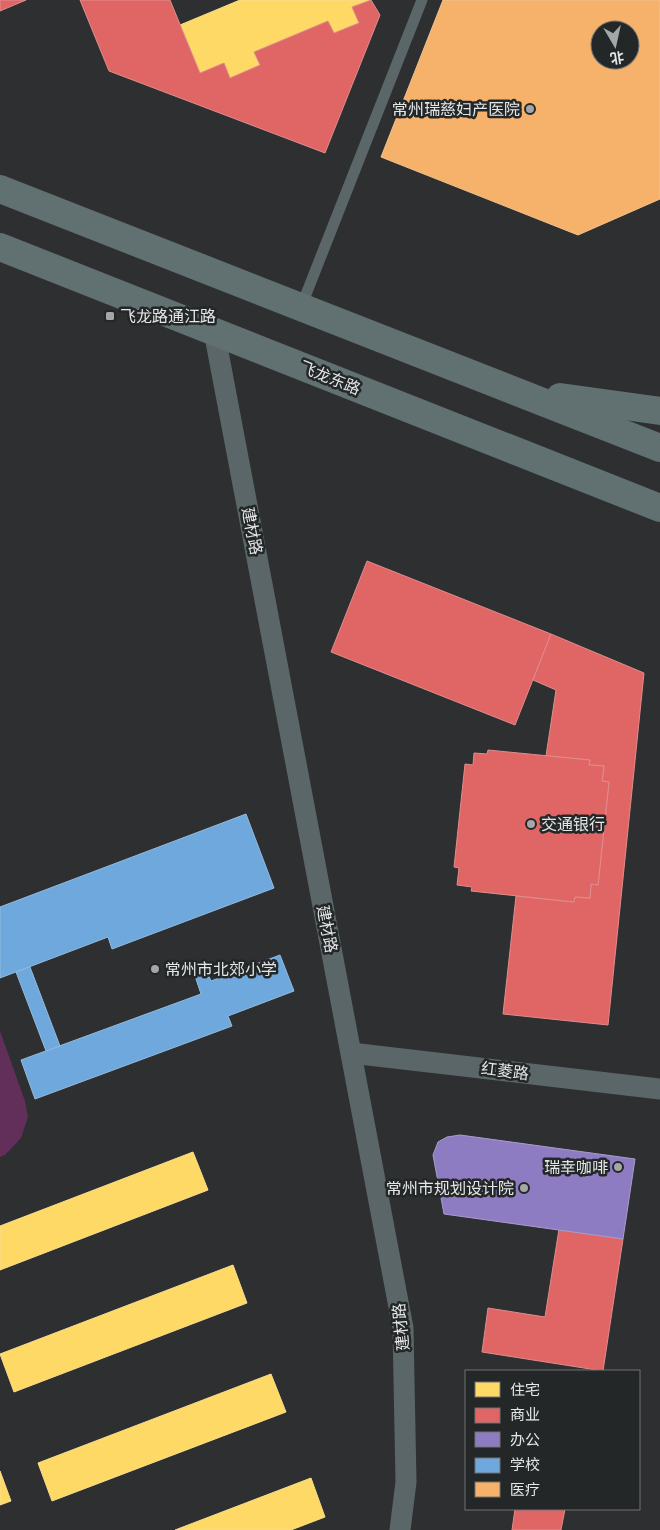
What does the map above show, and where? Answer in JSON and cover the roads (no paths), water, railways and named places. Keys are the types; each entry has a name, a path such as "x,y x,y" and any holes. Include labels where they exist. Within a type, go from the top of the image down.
{"main road":[{"path":"0,189 660,448"},
{"name":"飞龙东路","path":"0,247 660,508"},
{"path":"512,390 660,411"}],"street":[{"name":"建材路","path":"214,332 404,1328 406,1482 400,1530"},
{"name":"红菱路","path":"351,1053 660,1089"}],"lane":[{"path":"301,308 422,0"}],"place":[{"name":"常州瑞慈妇产医院","path":"530,109"},
{"name":"飞龙路通江路","path":"110,316"},
{"name":"交通银行","path":"531,824"},
{"name":"常州市北郊小学","path":"155,969"},
{"name":"瑞幸咖啡","path":"618,1167"},
{"name":"常州市规划设计院","path":"524,1188"}]}
